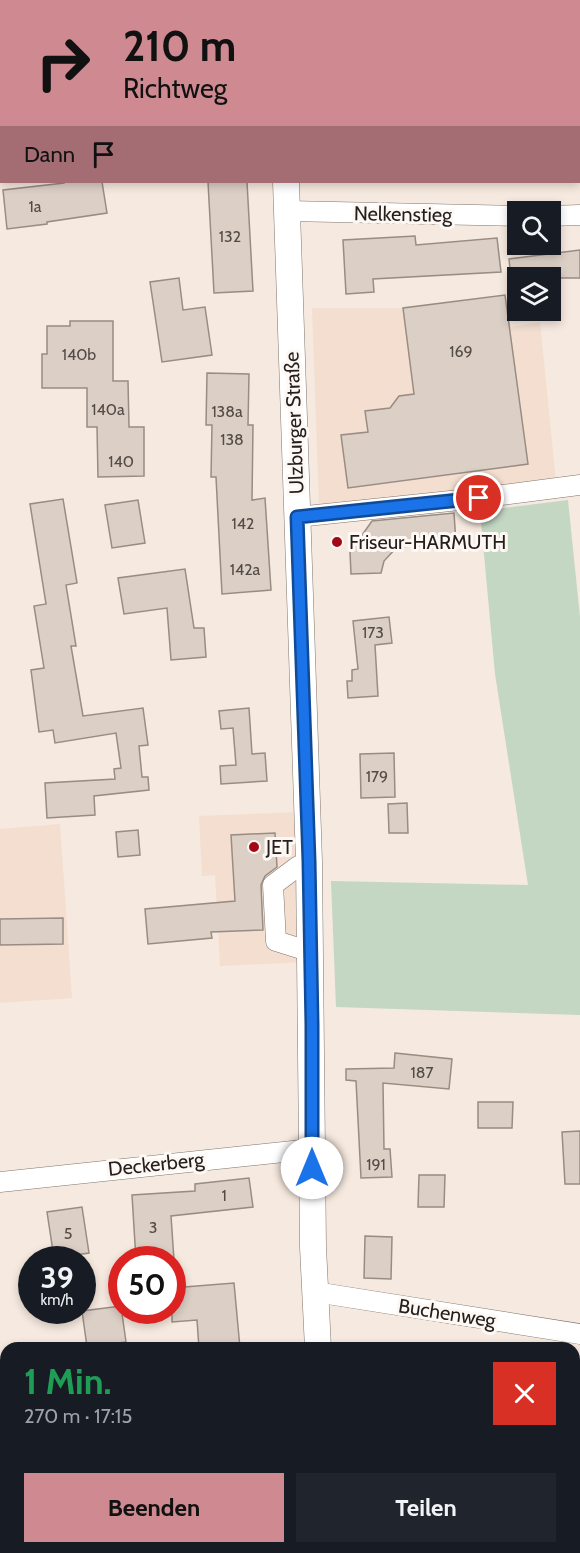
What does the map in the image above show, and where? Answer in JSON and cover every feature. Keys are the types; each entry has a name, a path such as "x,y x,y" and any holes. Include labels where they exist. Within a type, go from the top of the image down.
{"main road":[{"name":"Ulzburger Straße","path":"286,183 309,861 312,1149 318,1342"}],"street":[{"name":"Nelkenstieg","path":"288,211 507,216"},
{"path":"561,216 580,215"},
{"path":"297,517 580,485"},
{"path":"309,861 273,885 276,940 311,952"},
{"name":"Deckerberg","path":"0,1182 312,1149"},
{"name":"Buchenweg","path":"315,1292 580,1334"}],"shaded area":[{"path":"505,295 507,321 510,321 511,327 540,322 556,482 319,507 312,308 403,308"},
{"path":"300,812 307,962 220,966 215,875 202,876 199,816"},
{"path":"60,824 72,998 0,1003 0,829"}],"green space":[{"path":"568,500 580,617 580,1015 336,1007 331,881 528,885 495,674 480,511"}],"building":[{"path":"64,183 102,183 107,213 7,229 3,190"},
{"path":"208,183 247,183 253,291 214,293"},
{"path":"415,236 416,245 497,238 501,272 373,279 374,292 346,294 343,240"},
{"path":"580,250 580,278 561,278 561,267 510,267 509,259 561,255 561,252"},
{"path":"179,278 183,310 205,307 212,355 162,362 150,282"},
{"path":"505,295 528,464 348,488 341,435 368,432 365,411 390,408 399,396 414,394 403,308"},
{"path":"70,321 113,321 113,381 128,381 129,427 144,427 144,476 98,477 97,427 87,427 87,388 42,388 42,354 47,354 47,326 70,326"},
{"path":"207,373 249,374 248,425 253,425 252,500 265,498 271,590 222,594 216,477 211,477 212,425 206,425"},
{"path":"63,499 77,583 66,585 76,646 71,646 83,716 143,708 148,745 139,746 142,777 148,777 149,790 94,796 95,815 47,818 45,783 115,779 114,769 121,768 116,733 55,743 53,730 39,732 31,670 44,668 34,606 46,604 30,504"},
{"path":"138,500 145,543 112,548 105,505"},
{"path":"454,513 456,543 397,547 384,561 381,573 351,574 350,552 372,521"},
{"path":"185,569 194,628 204,628 206,657 171,660 167,608 124,614 118,578"},
{"path":"389,617 392,643 375,645 378,696 348,698 347,681 352,681 352,670 358,669 353,621"},
{"path":"249,708 252,754 265,753 267,781 221,784 220,766 236,765 233,728 221,729 219,711"},
{"path":"394,753 395,797 361,798 360,754"},
{"path":"407,803 408,833 389,833 388,804"},
{"path":"138,830 140,855 118,857 116,832"},
{"path":"275,833 277,867 265,876 261,885 263,930 211,932 212,938 148,944 145,909 235,901 231,835"},
{"path":"63,918 63,944 0,945 0,919"},
{"path":"395,1053 452,1059 449,1089 383,1083 384,1149 390,1149 392,1177 361,1178 356,1081 346,1080 346,1069 394,1068"},
{"path":"478,1102 513,1102 512,1128 478,1128"},
{"path":"580,1131 580,1184 565,1184 562,1132"},
{"path":"419,1175 445,1175 444,1207 418,1207"},
{"path":"249,1178 253,1207 171,1216 173,1246 135,1246 132,1195 195,1191 195,1184"},
{"path":"82,1207 88,1246 52,1246 47,1212"},
{"path":"365,1236 392,1237 391,1279 364,1278"},
{"path":"234,1283 239,1342 199,1342 197,1320 186,1321 186,1287"},
{"path":"108,1308 108,1324 124,1324 126,1342 86,1342 84,1324 96,1324 96,1309"}],"place":[{"name":"Friseur-HARMUTH","path":"337,542"},
{"name":"JET","path":"254,847"}],"route":[{"path":"312,1168 309,861 297,517 479,498"}]}
